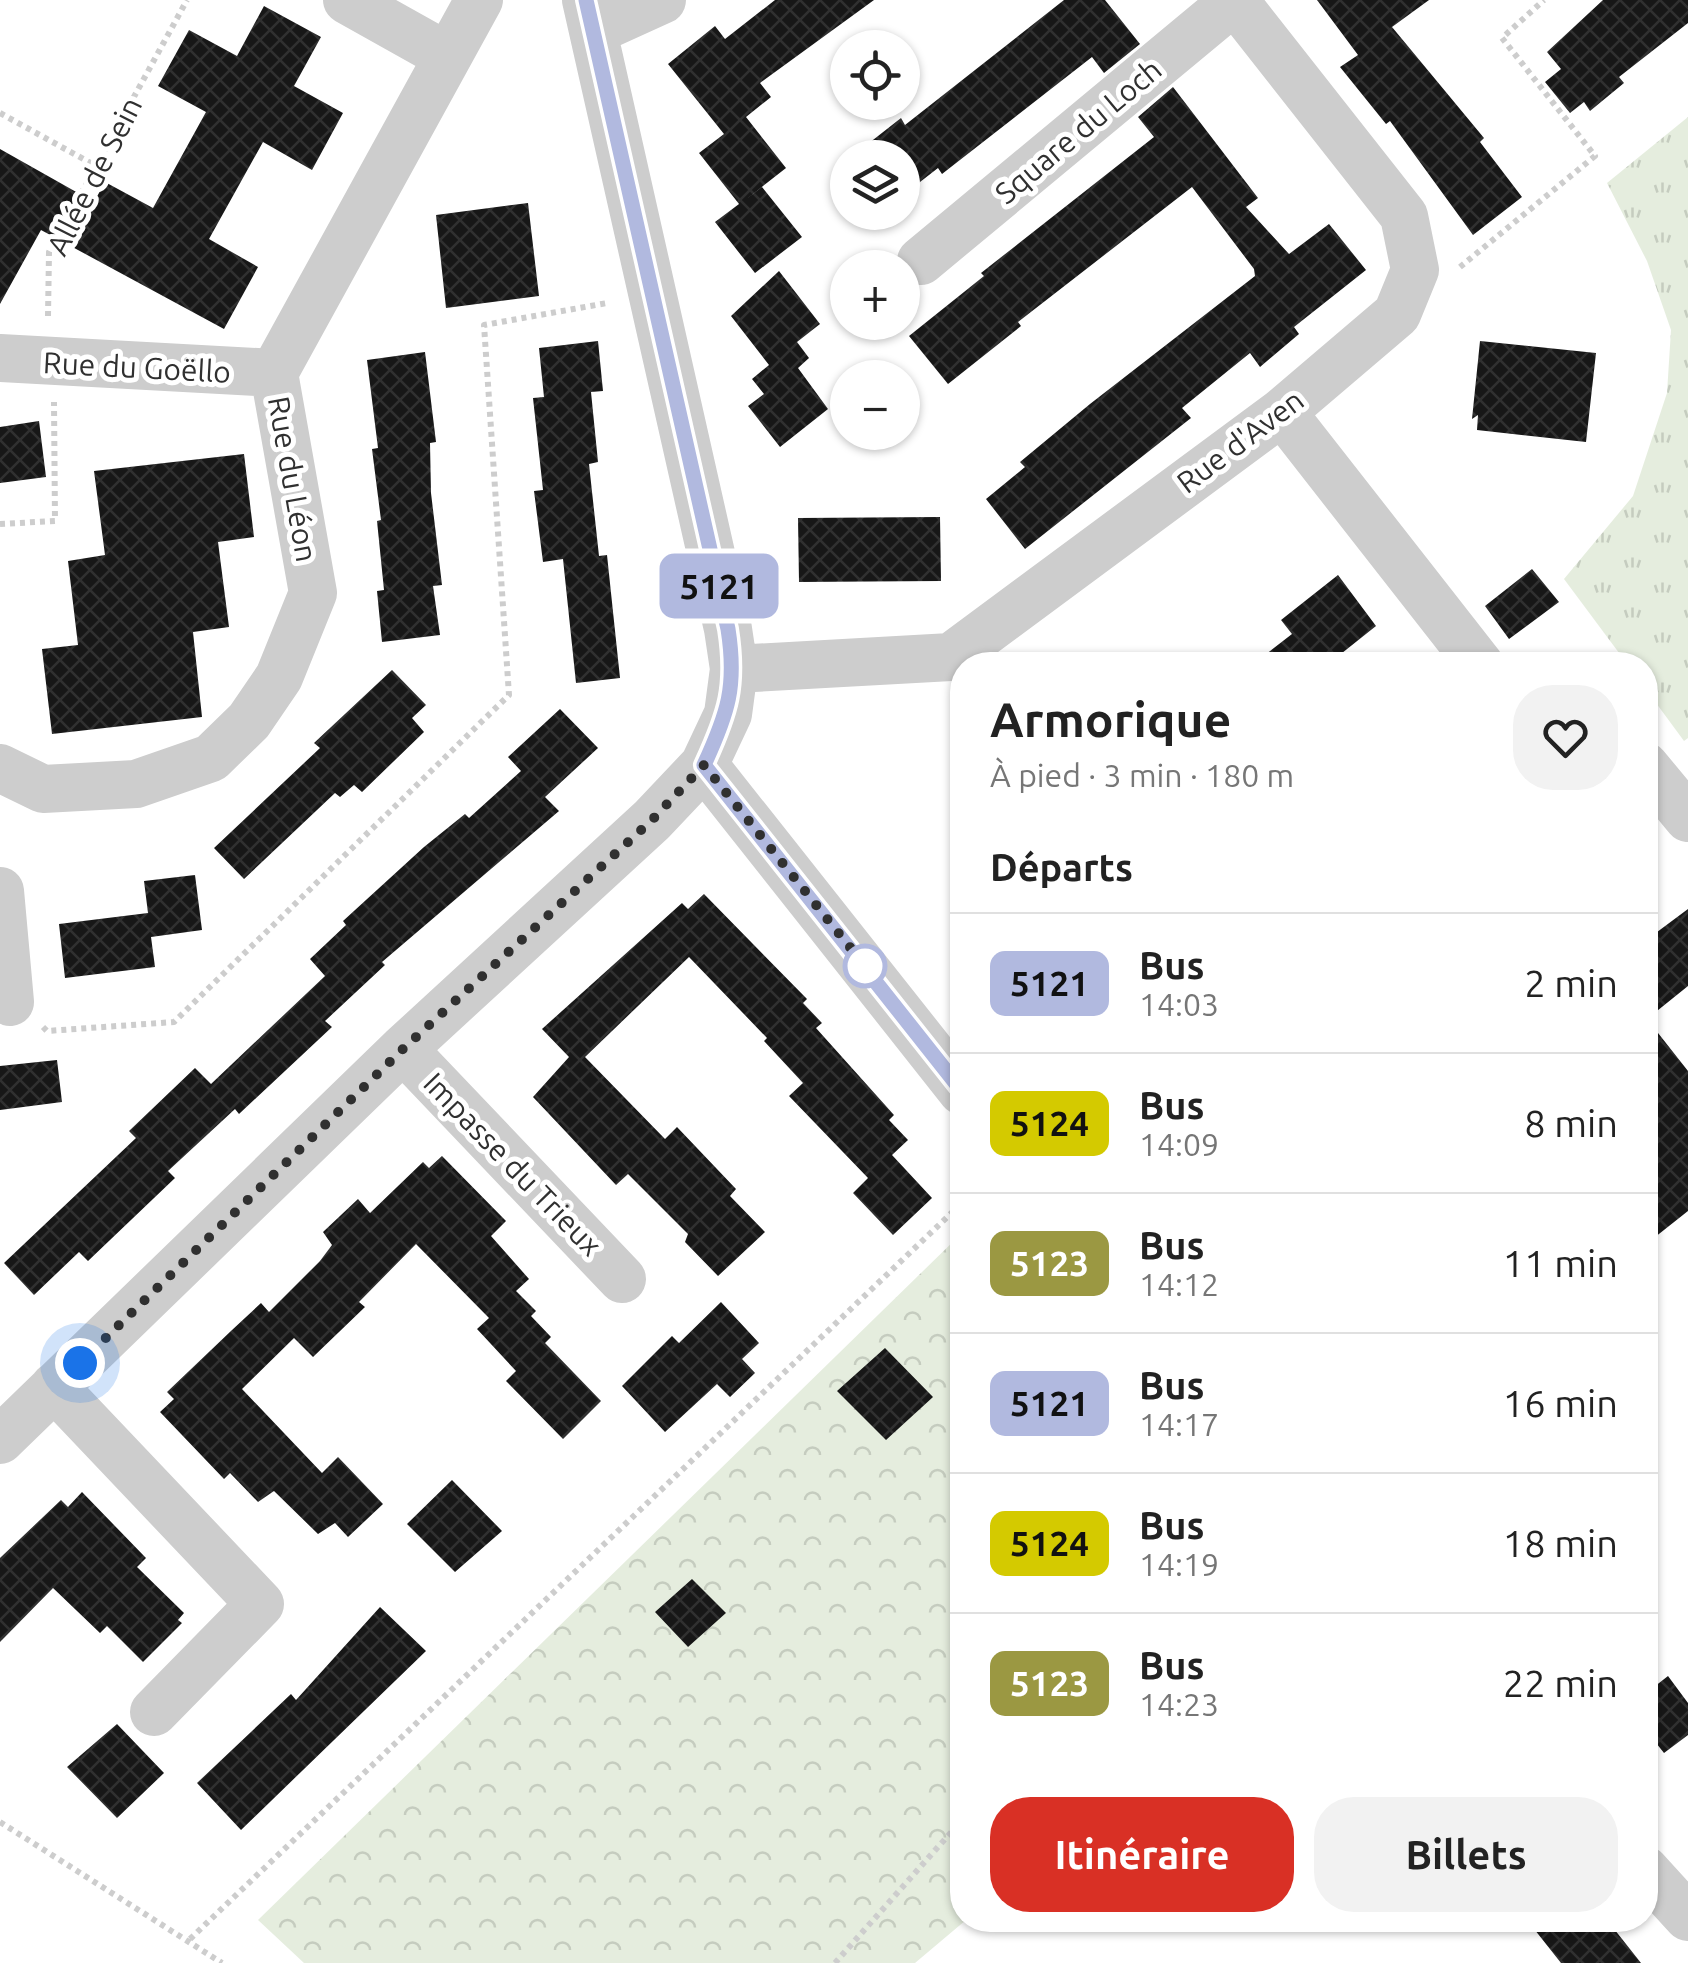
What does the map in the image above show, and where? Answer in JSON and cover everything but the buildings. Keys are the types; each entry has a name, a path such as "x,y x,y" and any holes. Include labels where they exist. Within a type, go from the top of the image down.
{"street":[{"path":"347,0 447,56"},
{"name":"Rue du Léon","path":"0,768 43,788 136,784 211,758 249,722 278,677 313,593 274,373 479,0"},
{"path":"0,1440 403,1049 652,820 704,765 728,714 734,669 591,15 662,0"},
{"path":"1234,0 1404,216 1415,270"},
{"name":"Square du Loch","path":"921,262 1234,0"},
{"name":"Rue d'Aven","path":"958,652 1282,412 1396,314 1415,270"},
{"name":"Rue du Goëllo","path":"0,358 47,364 274,373"},
{"path":"1282,412 1466,652"},
{"name":"Rue d'Aven","path":"734,669 950,657"},
{"path":"704,765 950,1076"},
{"path":"1658,782 1688,818"},
{"path":"0,891 10,1002"},
{"name":"Impasse du Trieux","path":"403,1049 622,1280"},
{"path":"54,1387 260,1604 154,1712"},
{"path":"1658,1884 1688,1917"}],"path":[{"name":"Allée de Sein","path":"0,524 55,521 54,390 47,364 50,252 187,0"},
{"path":"1415,270 1456,270 1595,156 1502,38 1544,0"},
{"path":"0,113 96,166"},
{"path":"10,1002 47,1031 174,1022 509,695 484,325 607,302"},
{"path":"190,1940 950,1214"},
{"path":"0,1822 222,1963"},
{"path":"836,1963 950,1834"}],"green space":[{"path":"1688,117 1688,738 1684,741 1658,706 1658,652 1618,652 1564,579 1633,496 1667,393 1671,330 1647,261 1607,183"},
{"path":"950,1245 952,1932 915,1963 304,1963 258,1920"}],"bus line":[{"name":"5121","path":"586,0 596,30 728,629 734,669 728,714 704,765 950,1076"}],"route":[{"path":"80,1363 403,1049 652,820 704,765 865,966"}]}
